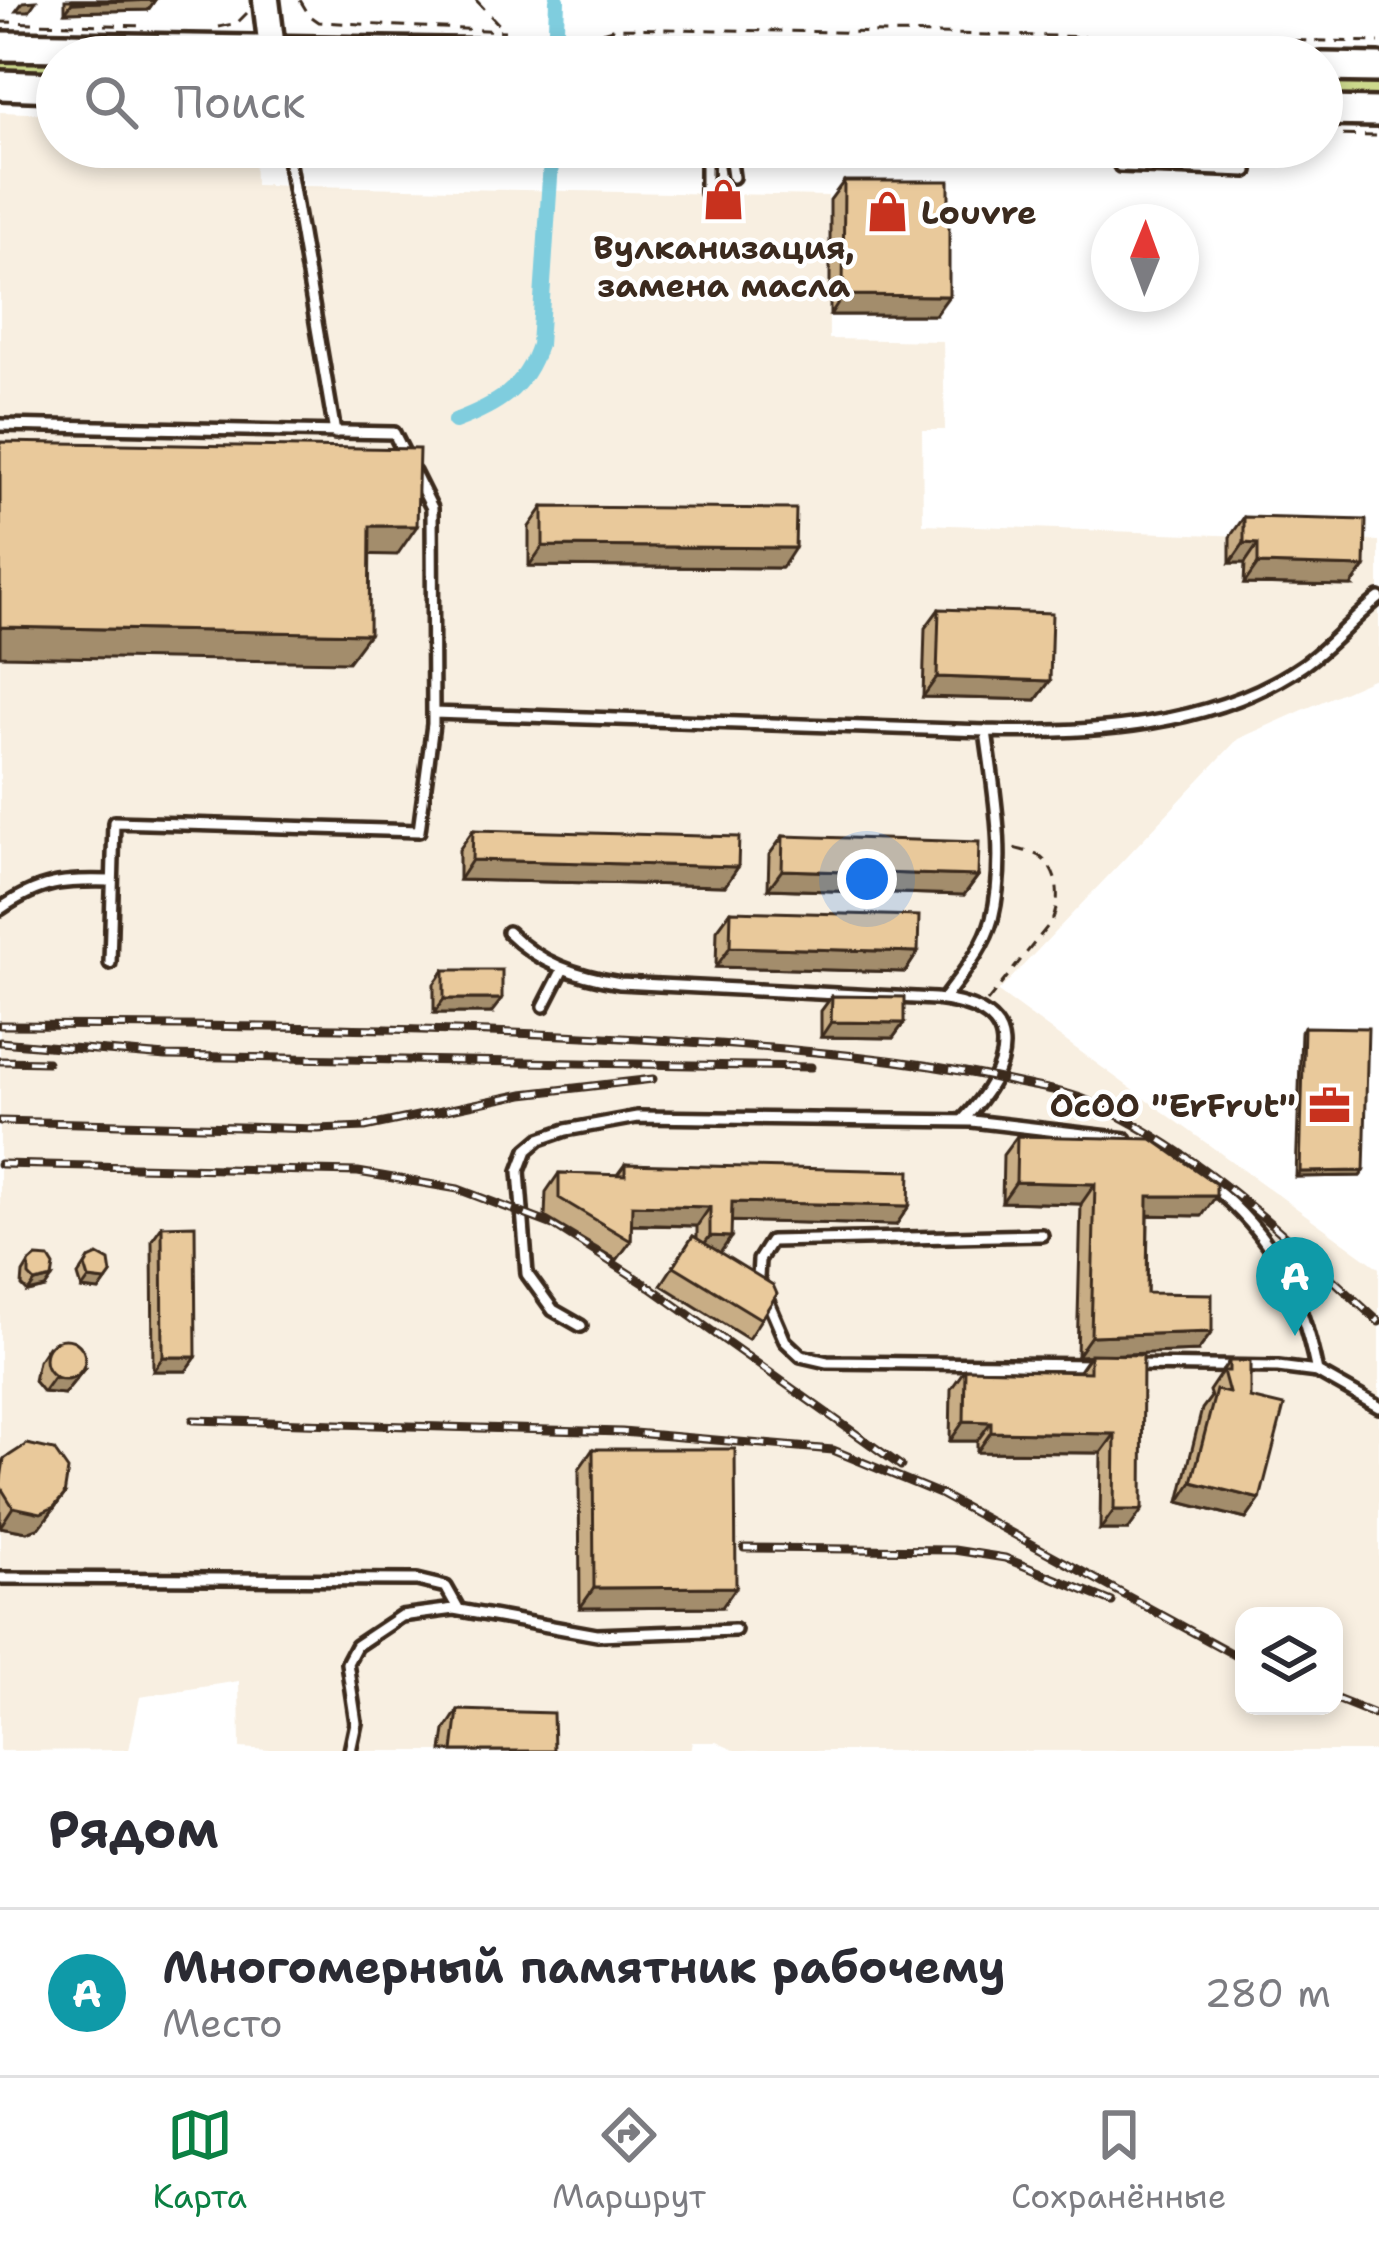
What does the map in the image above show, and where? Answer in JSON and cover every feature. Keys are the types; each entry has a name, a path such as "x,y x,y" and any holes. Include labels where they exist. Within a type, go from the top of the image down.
{"main road":[{"path":"266,0 270,36"},
{"path":"0,46 36,47"},
{"path":"1343,67 1379,68"},
{"path":"0,85 36,86"},
{"path":"1343,111 1379,112"}],"lane":[{"path":"290,168 335,434"},
{"path":"706,168 706,193"},
{"path":"731,168 733,177"},
{"path":"1170,168 1246,168"},
{"path":"0,425 394,433 432,508 433,713 419,831 114,822 110,963"},
{"path":"433,713 986,731 1112,729 1222,704 1300,668 1379,598"},
{"path":"943,1000 980,948 992,920 999,863 986,731"},
{"path":"0,909 30,889 62,880 111,881"},
{"path":"508,932 535,954 576,976 620,983 943,1000 982,1008 1001,1034 1002,1060 980,1102 962,1121"},
{"path":"544,1006 563,969"},
{"path":"580,1326 554,1310 527,1274 519,1171 527,1150 540,1139 566,1130 637,1117 962,1121 1038,1127 1140,1144"},
{"path":"1203,1180 1231,1202 1269,1245 1291,1281 1317,1372"},
{"path":"1042,1235 771,1241 759,1260 758,1278 785,1341 801,1356 827,1362 1278,1366 1317,1372 1379,1407"},
{"path":"0,1578 417,1580 446,1587 459,1610"},
{"path":"350,1751 356,1723 347,1663 356,1646 401,1616 459,1610 597,1635 735,1630"}],"path":[{"path":"218,28 237,23 249,11 249,0"},
{"path":"300,0 309,16 320,22 472,36"},
{"path":"476,0 511,36"},
{"path":"0,22 151,26"},
{"path":"603,36 614,28 1022,36"},
{"path":"1343,42 1379,43"},
{"path":"1343,135 1379,136"},
{"path":"982,1008 1059,906 1058,888 1047,865 1038,855 1005,844 997,828"}],"shaded area":[{"path":"0,112 36,113 36,168 255,168 255,185 828,196 829,339 943,341 945,430 922,430 923,524 1379,541 1379,676 1238,739 998,992 1379,1268 1379,1751 736,1751 716,1742 692,1742 690,1751 282,1751 240,1748 239,1681 140,1697 129,1750 0,1751"}],"green space":[{"path":"0,59 36,59 36,78 0,78"},
{"path":"1343,76 1379,76 1379,102 1343,101"}],"building":[{"path":"72,0 155,0 72,3"},
{"path":"844,181 949,181 949,296 843,295"},
{"path":"0,442 419,449 417,526 370,526 369,634 0,627"},
{"path":"543,507 796,509 795,548 543,546"},
{"path":"1244,517 1366,520 1365,567 1258,564 1258,544 1244,543"},
{"path":"939,609 1052,613 1050,681 937,677"},
{"path":"473,830 739,837 738,867 472,860"},
{"path":"783,836 979,842 978,876 782,870"},
{"path":"731,911 919,916 918,952 730,947"},
{"path":"444,970 502,970 502,999 444,999"},
{"path":"832,996 904,997 904,1023 831,1022"},
{"name":"ОсОО \"ErFrut\"","path":"1304,1027 1368,1028 1364,1171 1300,1172"},
{"path":"1017,1136 1152,1139 1216,1184 1216,1196 1148,1196 1147,1293 1212,1294 1212,1332 1091,1336 1095,1184 1016,1182"},
{"path":"625,1164 910,1171 909,1206 732,1202 731,1237 710,1236 710,1207 632,1205 631,1241 559,1198 559,1173 625,1175"},
{"path":"195,1225 196,1357 163,1357 162,1226"},
{"path":"693,1236 773,1285 777,1294 761,1319 674,1266"},
{"path":"98,1255 109,1261 111,1274 106,1281 89,1279 85,1266"},
{"path":"36,1257 49,1258 54,1266 52,1278 35,1282 29,1276 29,1263"},
{"path":"65,1339 79,1345 85,1359 79,1373 65,1379 51,1373 45,1359 51,1345"},
{"path":"1090,1354 1143,1355 1142,1510 1114,1510 1115,1434 991,1432 991,1422 964,1421 965,1369 1090,1372"},
{"path":"1229,1361 1250,1361 1250,1398 1284,1406 1260,1499 1192,1482 1216,1390 1229,1393 1223,1371 1229,1371"},
{"path":"27,1444 54,1450 68,1470 64,1495 41,1513 13,1507 0,1486 4,1459"},
{"path":"593,1449 735,1449 736,1587 594,1588"},
{"path":"458,1710 553,1713 554,1751 453,1751"}],"waterway":[{"path":"556,36 557,0"},
{"path":"455,421 508,394 526,373 539,345 551,168"}],"railway":[{"path":"0,1025 386,1029 675,1041 892,1060 1048,1089 1125,1119 1203,1169 1379,1322"},
{"path":"0,1042 166,1056 811,1067"},
{"path":"0,1061 47,1062"},
{"path":"0,1121 365,1127 523,1094 653,1079"},
{"path":"0,1164 358,1172 458,1189 553,1225 647,1285 901,1466"},
{"path":"193,1420 622,1432 833,1450 940,1494 1235,1655"},
{"path":"744,1548 954,1550 1005,1558 1112,1602"},
{"path":"1343,1702 1379,1716"}],"place":[{"name":"Вулканизация, замена масла","path":"724,199"},
{"name":"Louvre","path":"887,212"},
{"name":"ОсОО \"ErFrut\"","path":"1330,1105"},
{"name":"Многомерный памятник рабочему","path":"1295,1336"}]}
